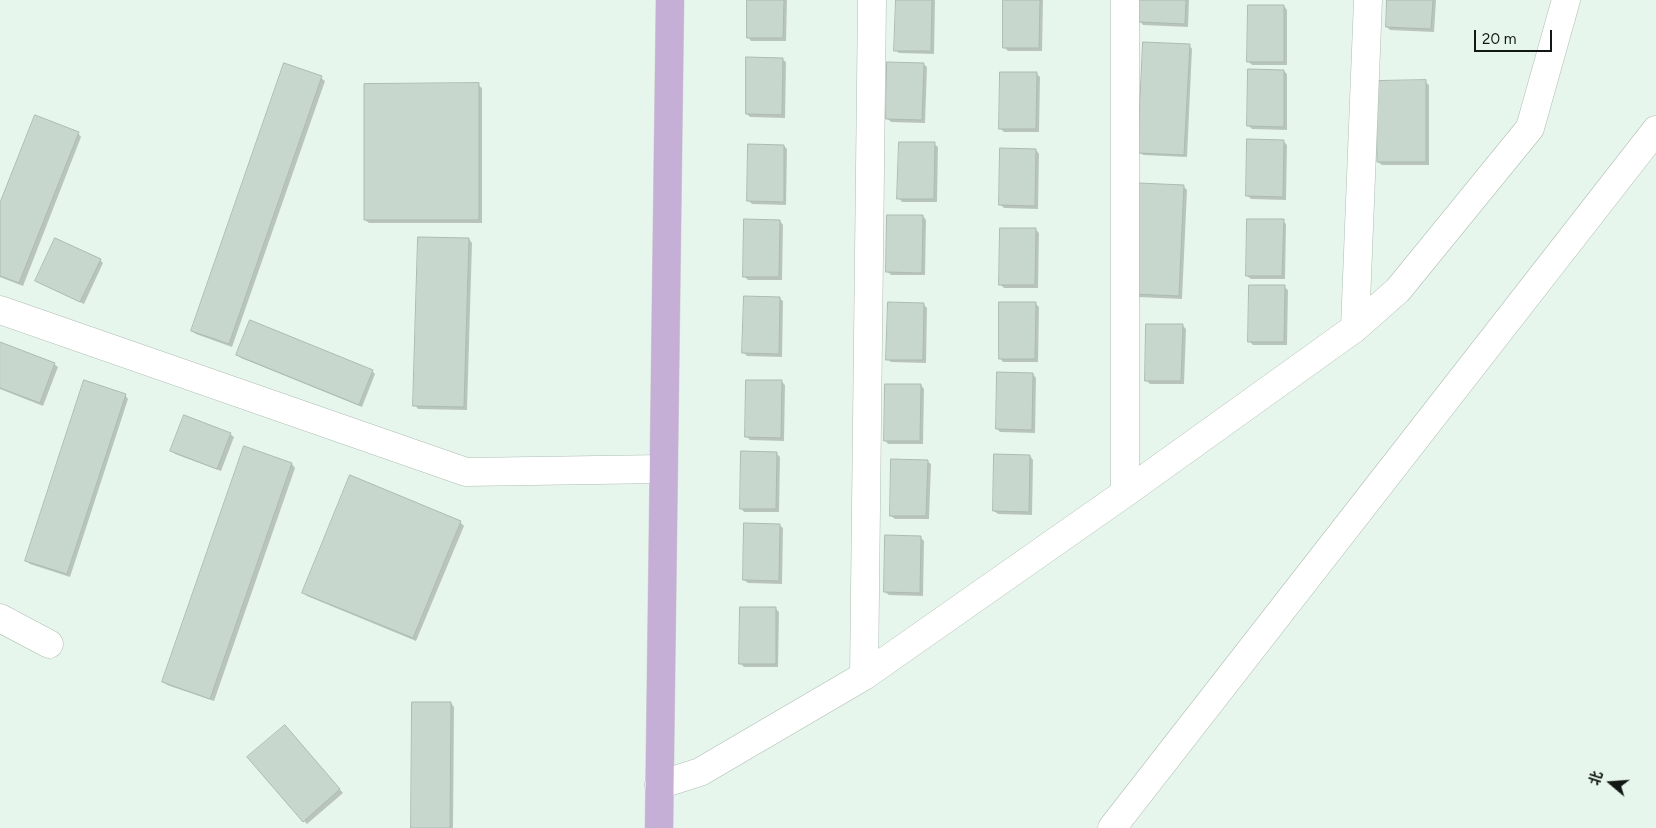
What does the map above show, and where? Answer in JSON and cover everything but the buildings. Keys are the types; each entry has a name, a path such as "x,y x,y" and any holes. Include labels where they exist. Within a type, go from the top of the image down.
{"main road":[{"path":"659,828 670,0"}],"street":[{"path":"864,676 872,0"},
{"path":"1125,0 1125,493"},
{"path":"1355,328 1368,0"},
{"path":"659,785 700,772 864,676 1125,493 1355,328 1398,290 1530,128 1566,0"},
{"path":"1112,828 1656,130"},
{"path":"0,310 466,472 663,469"},
{"path":"0,618 49,644"}]}
